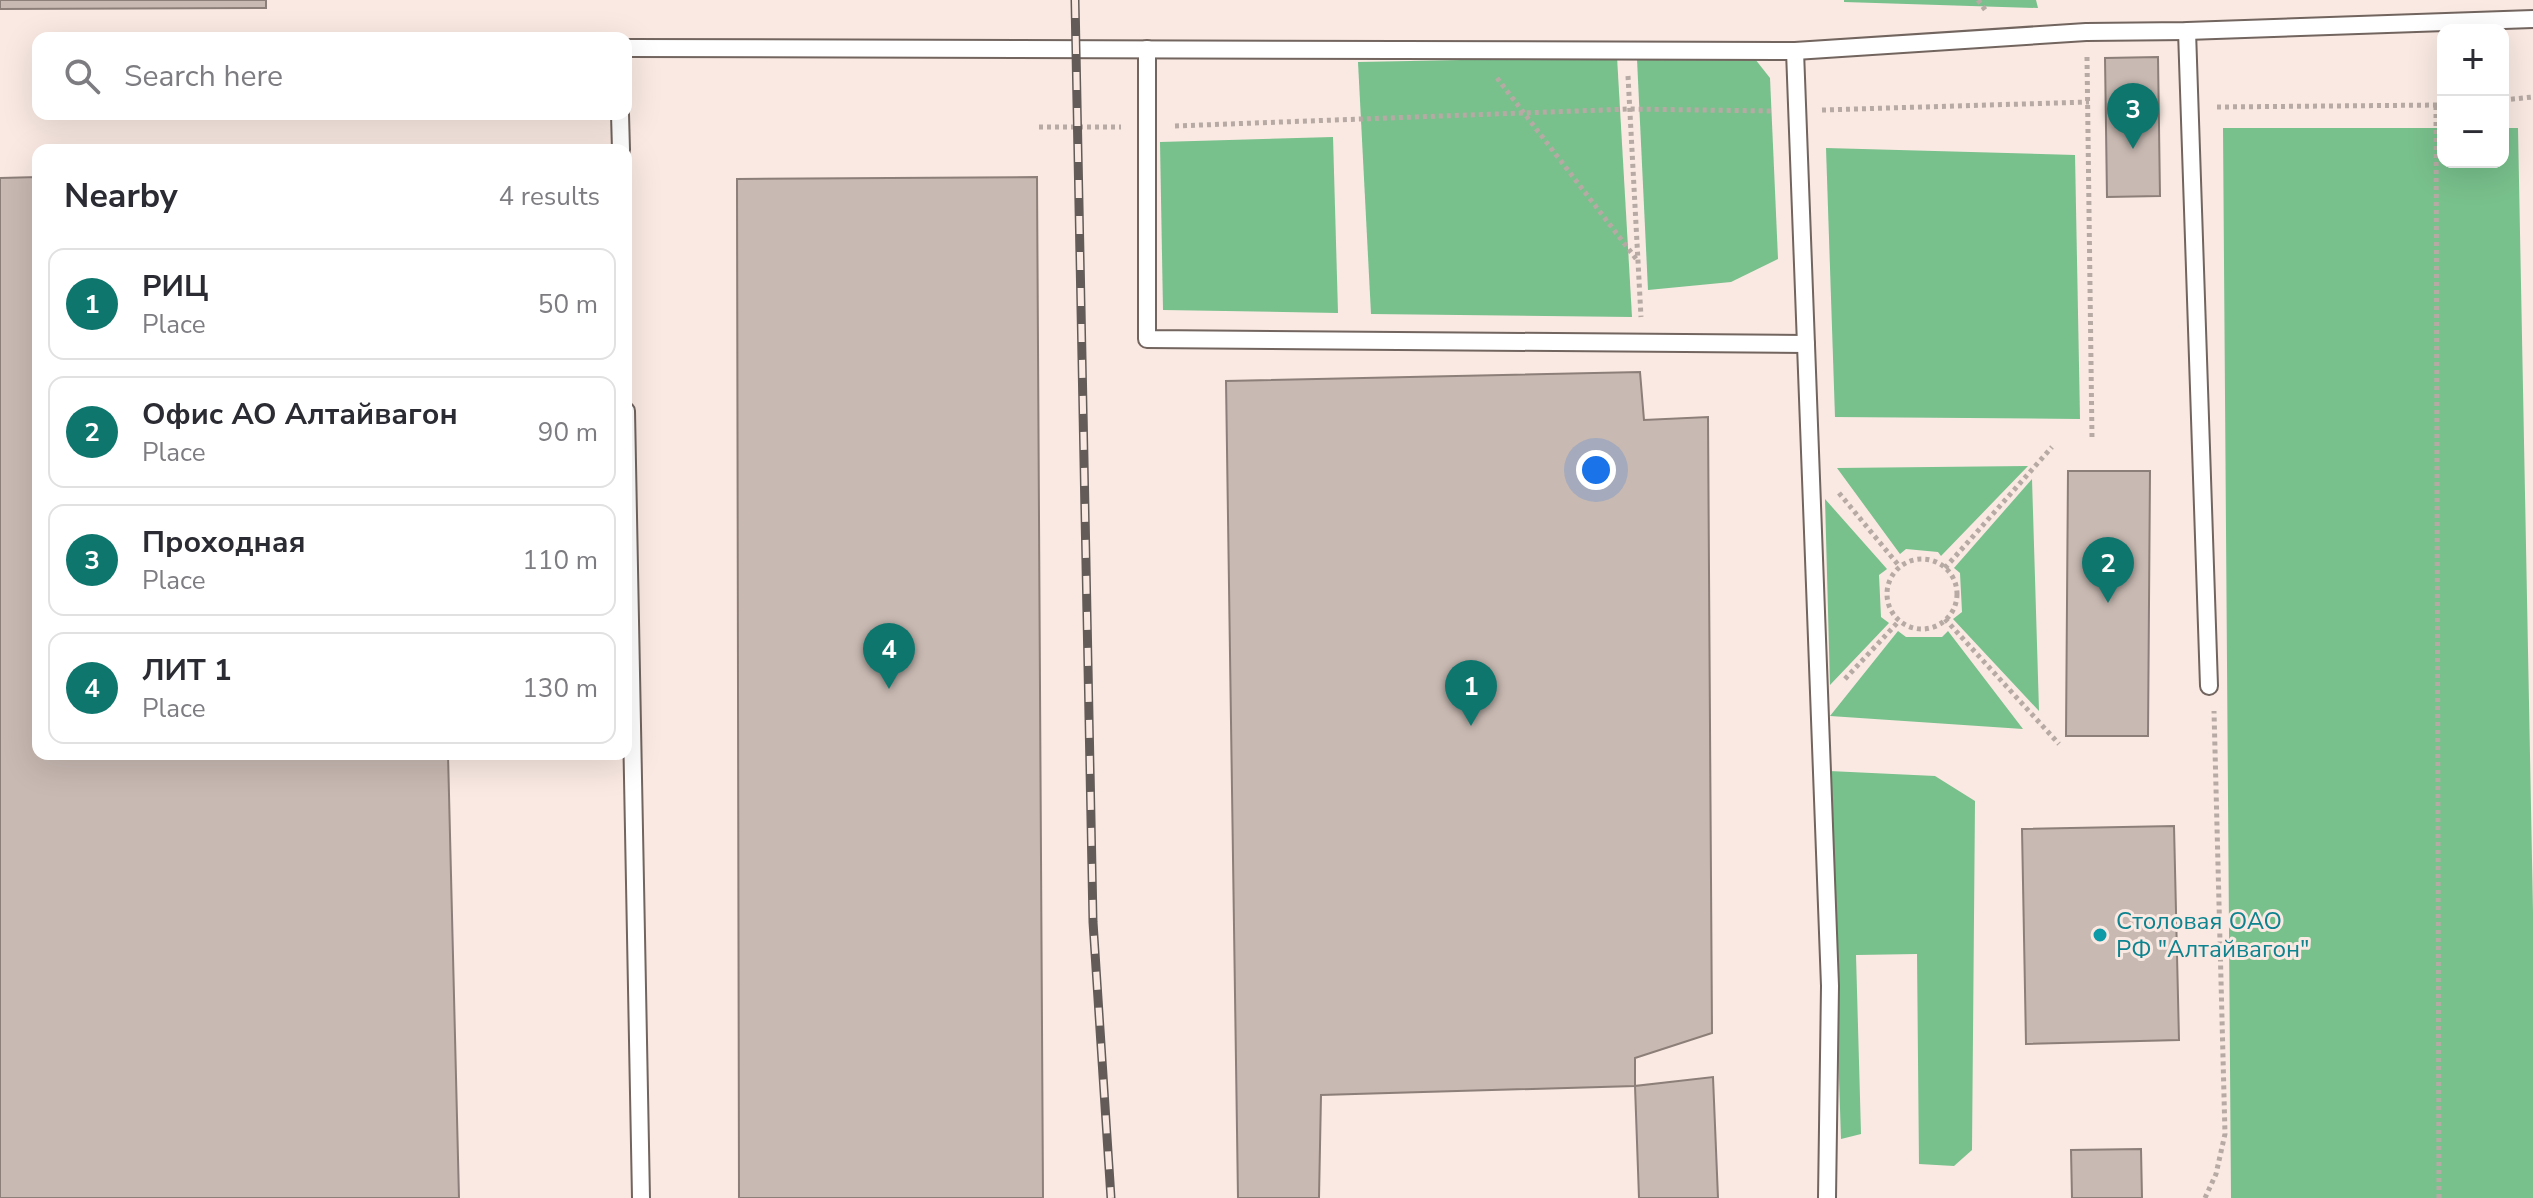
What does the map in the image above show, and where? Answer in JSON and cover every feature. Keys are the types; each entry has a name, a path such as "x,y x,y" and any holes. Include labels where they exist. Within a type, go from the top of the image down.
{"lane":[{"path":"632,48 1795,51 2086,32 2533,19"},
{"path":"2187,31 2209,686"},
{"path":"1147,49 1147,339 1806,344"},
{"path":"1795,51 1830,986 1827,1198"},
{"path":"620,120 621,144"},
{"path":"632,726 641,1198"}],"path":[{"path":"2086,32 2092,439"},
{"path":"1475,50 1638,261"},
{"path":"1626,51 1642,343"},
{"path":"2509,99 2533,97"},
{"path":"1039,127 1147,127 1629,109 1797,111 2089,102"},
{"path":"2188,107 2437,105"},
{"path":"2439,1198 2440,168"},
{"path":"1945,568 2052,447"},
{"path":"1810,458 1900,567"},
{"path":"1918,559 1929,560 1945,568 1955,582 1957,593 1955,605 1945,619 1931,628 1919,629 1899,621 1891,612 1887,590 1890,579 1900,567 1918,559"},
{"path":"1945,619 2059,744"},
{"path":"1820,706 1899,621"},
{"path":"2205,1198 2216,1174 2225,1134 2215,717 2209,686"}],"green space":[{"path":"2036,0 2038,8 1844,2"},
{"path":"1617,57 1632,317 1371,314 1358,62"},
{"path":"1637,59 1755,59 1770,78 1778,259 1731,282 1648,290"},
{"path":"2223,128 2437,128 2437,168 2509,168 2509,128 2518,128 2533,912 2533,1198 2231,1198"},
{"path":"1333,137 1338,313 1163,310 1160,142"},
{"path":"1826,148 2075,155 2080,419 1835,417"},
{"path":"2028,466 1941,556 1938,552 1906,549 1900,554 1837,468"},
{"path":"2032,479 2039,711 1953,619 1962,612 1960,573 1954,568"},
{"path":"1825,499 1887,569 1879,575 1881,617 1889,623 1830,685"},
{"path":"1898,631 1906,637 1942,637 1948,631 2023,729 1830,716"},
{"path":"1829,771 1935,776 1975,801 1972,1150 1954,1166 1919,1164 1917,954 1856,955 1861,1134 1841,1139"}],"building":[{"path":"0,0 266,0 266,8 0,9"},
{"path":"2158,57 2160,196 2107,197 2105,58"},
{"path":"32,177 32,760 448,760 459,1198 0,1198 0,178"},
{"path":"1037,177 1043,1198 739,1198 737,179"},
{"path":"1640,372 1644,420 1708,417 1712,1033 1635,1058 1635,1086 1321,1095 1319,1198 1238,1198 1226,381"},
{"path":"2068,471 2150,471 2148,736 2066,736"},
{"name":"Столовая ОАО РФ \"Алтайвагон\"","path":"2174,826 2179,1040 2026,1044 2022,829"},
{"path":"1713,1077 1718,1198 1639,1198 1635,1086"},
{"path":"2141,1149 2142,1198 2072,1198 2071,1150"}],"railway":[{"path":"1075,0 1093,922 1111,1198"}],"place":[{"name":"Проходная","path":"2133,149"},
{"name":"Офис АО Алтайвагон","path":"2108,603"},
{"name":"ЛИТ 1","path":"889,689"},
{"name":"РИЦ","path":"1471,726"},
{"name":"Столовая ОАО РФ \"Алтайвагон\"","path":"2100,935"}]}
